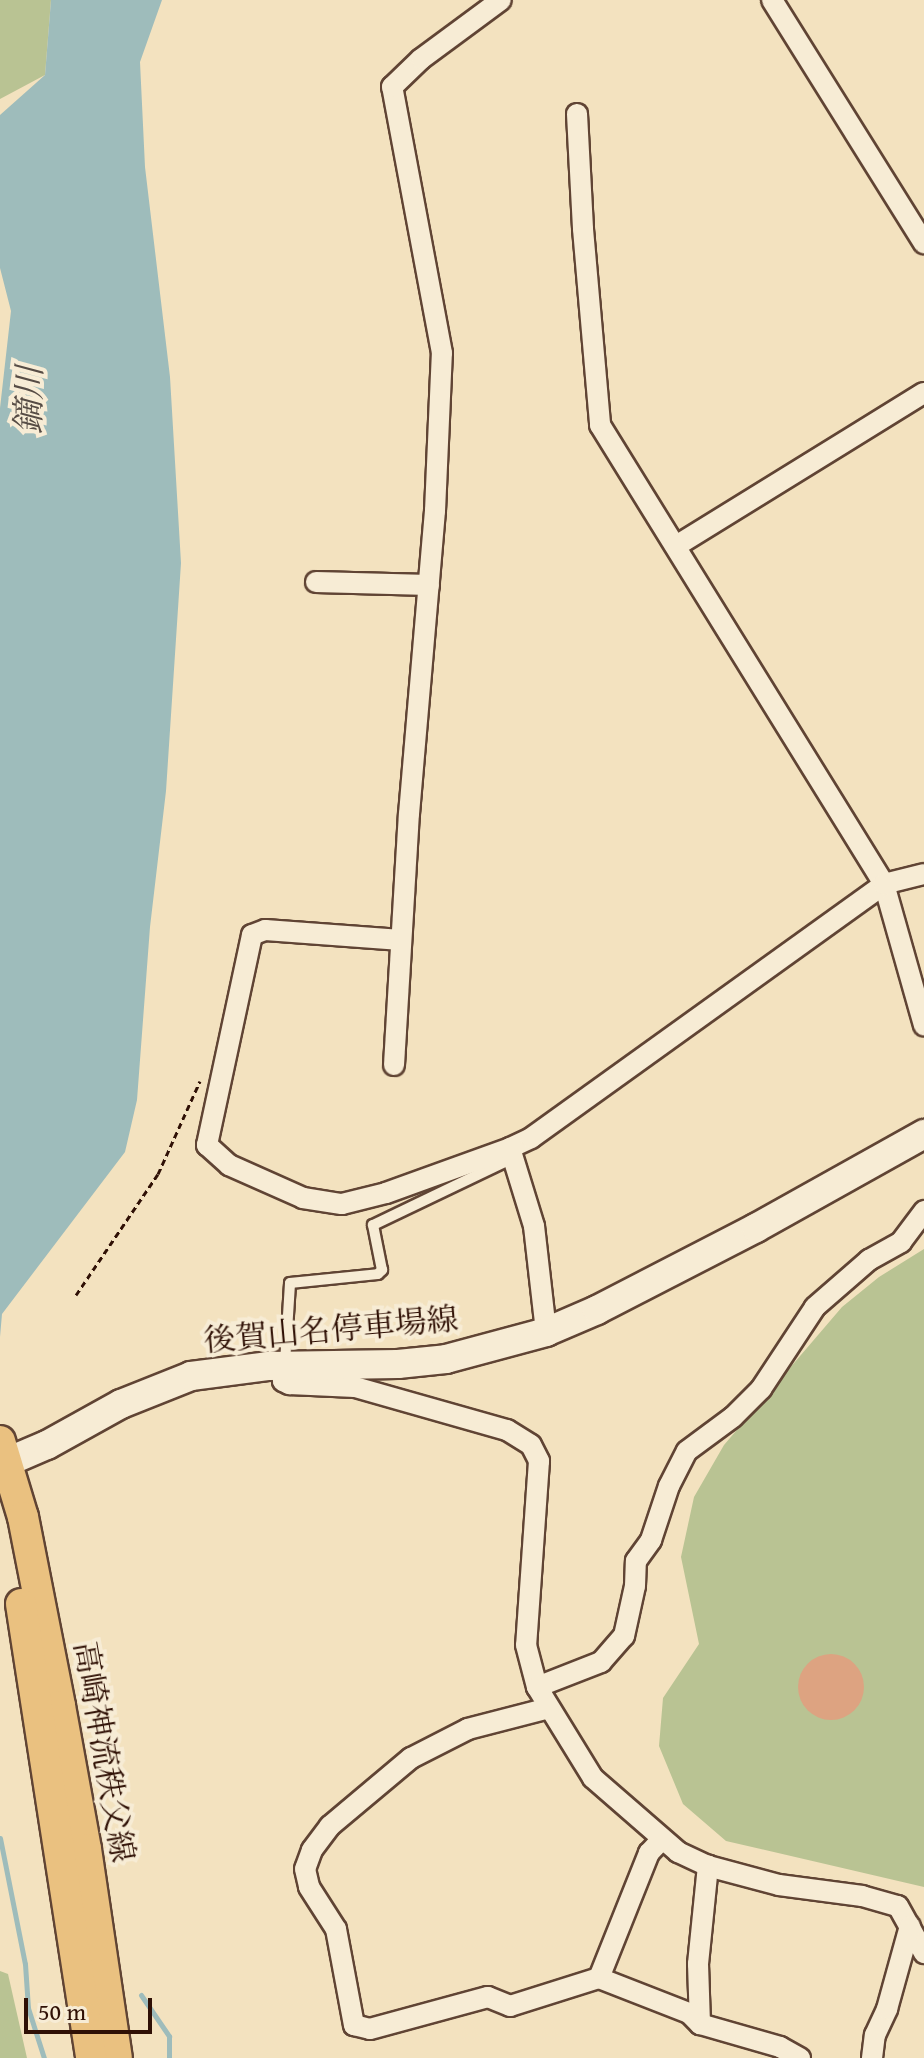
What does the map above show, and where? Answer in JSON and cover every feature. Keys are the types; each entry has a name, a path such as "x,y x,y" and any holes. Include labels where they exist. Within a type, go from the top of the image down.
{"main road":[{"name":"後賀山名停車場線","path":"2,1456 61,1438 121,1404 175,1381 227,1369 398,1364 446,1359 546,1332 597,1310 756,1228 924,1134"},
{"name":"高崎神流秩父線","path":"2,1456 36,1714 91,2058"},
{"name":"高崎神流秩父線","path":"2,1456 23,1517 66,1735 117,2058"}],"street":[{"path":"394,1065 429,585 442,353 392,87 421,59 501,0"},
{"path":"772,0 924,243"},
{"path":"577,114 583,229 600,425 884,884 924,1025"},
{"path":"676,546 924,393"},
{"path":"316,582 429,585"},
{"path":"401,940 265,930 252,935 207,1145 229,1165 263,1183 303,1198 342,1204 512,1153 884,884 924,874"},
{"path":"512,1153 534,1226 546,1332"},
{"path":"537,1687 601,1662 624,1636 635,1586 636,1561 651,1540 669,1486 687,1451 733,1417 761,1389 815,1307 869,1260 901,1242 924,1211"},
{"path":"284,1365 283,1381 289,1384 355,1387 507,1430 531,1445 539,1461 526,1645 537,1687 593,1778 678,1852 708,1866 779,1885 862,1896 898,1906 924,1953"},
{"path":"549,1708 468,1729 411,1758 330,1826 312,1850 305,1869 309,1887 336,1929 354,2025 370,2029 488,1997 510,2006 599,1978 689,2013 700,2024 780,2047 800,2058"},
{"path":"599,1978 649,1853 662,1839"},
{"path":"700,2024 698,1964 708,1866"},
{"path":"872,2058 875,2035 887,2009 910,1926"}],"lane":[{"path":"284,1365 290,1283 378,1274 382,1270 373,1225 512,1153"}],"path":[{"path":"76,1295 158,1174 204,1073"}],"green space":[{"path":"0,0 51,0 45,75 0,99"},
{"path":"924,1249 924,1887 726,1841 683,1804 659,1746 663,1698 699,1644 681,1557 694,1497 724,1445 842,1307 879,1277"},
{"path":"0,1971 8,1974 27,2058 0,2058"}],"water":[{"name":"鏑川","path":"51,0 162,0 140,62 145,167 170,377 181,563 166,791 150,927 137,1100 125,1152 2,1314 0,1337 0,408 11,311 0,268 0,115 45,75"}],"building":[{"path":"831,1654 844,1657 854,1664 861,1674 864,1687 861,1700 854,1710 844,1717 831,1720 818,1717 808,1710 801,1700 798,1687 801,1674 808,1664 818,1657"}],"waterway":[{"path":"0,1838 25,1964 28,2008 44,2058"},
{"path":"141,1995 169,2036 169,2058"}]}
